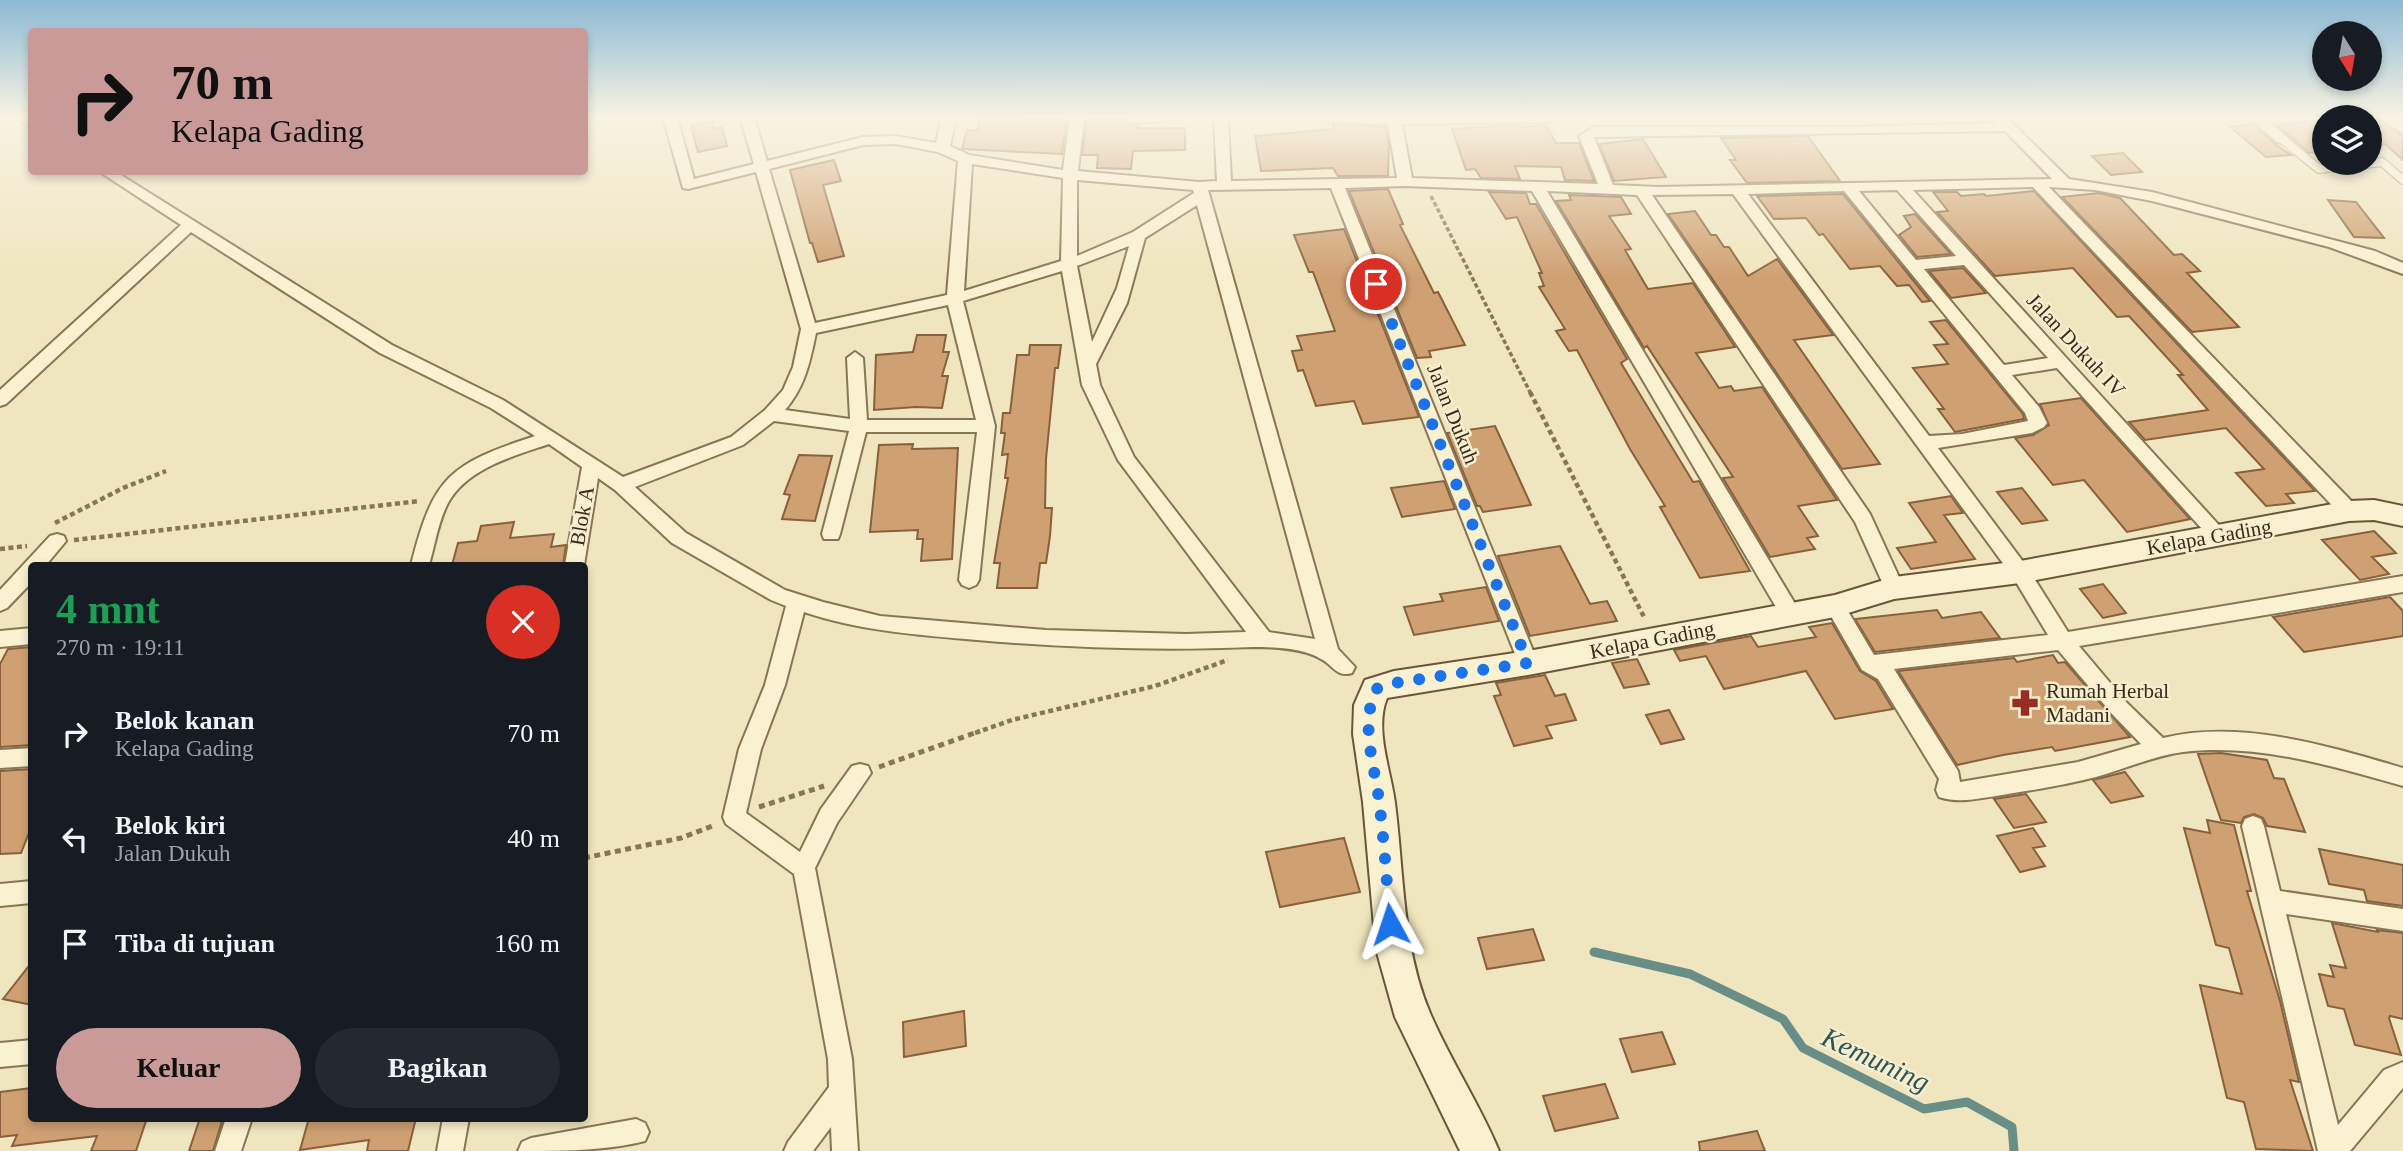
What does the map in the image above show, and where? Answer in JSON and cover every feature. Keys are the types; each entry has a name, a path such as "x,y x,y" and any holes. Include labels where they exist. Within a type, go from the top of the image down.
{"street":[{"path":"684,171 688,185 747,171"},
{"path":"621,485 737,441 771,414 790,393 809,329 763,171"},
{"path":"964,171 956,299 986,426 969,580"},
{"path":"1042,171 1201,190 1224,185 1405,182 1641,190 2065,183 2120,190 2218,214 2320,240 2403,269"},
{"path":"1071,171 1069,264 1091,385 1127,460 1263,639"},
{"path":"1223,171 1224,185"},
{"path":"1403,171 1405,182"},
{"path":"1600,171 1607,188"},
{"path":"2053,171 2065,183"},
{"path":"112,175 387,349 497,404 551,437 621,485 688,544 756,584 797,602 880,624 1046,638 1186,642 1263,639 1305,644 1329,653 1345,667"},
{"name":"Jalan Dukuh","path":"1336,183 1528,663"},
{"path":"2037,183 2349,510"},
{"name":"Jalan Dukuh IV","path":"1901,186 2218,534"},
{"path":"1537,187 1790,613"},
{"path":"1849,188 2033,411 2038,423 2032,427 1962,440 1924,443"},
{"path":"809,329 870,320 956,299 1069,264 1138,238 1183,210 1201,190"},
{"path":"1201,190 1329,653"},
{"path":"1641,190 1863,519 1894,588"},
{"path":"1738,190 2020,572 2063,641 2120,709 2158,747"},
{"path":"0,400 190,225"},
{"path":"1087,364 1121,303 1138,238"},
{"path":"1911,265 1967,260"},
{"path":"831,534 859,426 855,358"},
{"path":"1999,371 2060,362"},
{"path":"771,414 859,426 986,426"},
{"path":"421,562 441,499 459,478 478,464 551,437"},
{"name":"Blok A","path":"575,562 591,466"},
{"name":"Kelapa Gading","path":"1480,1151 1413,1017 1393,949 1379,802 1368,734 1369,705 1376,689 1394,683 1528,663 1835,606 1894,588 2020,572 2349,510 2374,510 2403,516"},
{"path":"36,562 55,533"},
{"path":"0,603 28,572"},
{"path":"1869,664 2063,641 2403,584"},
{"path":"797,602 775,685 750,749 734,817 804,867"},
{"path":"1835,606 1869,664 1885,673 1950,778 1947,790 1962,792 2093,768 2158,747 2192,742 2264,745 2355,763 2403,777"},
{"path":"0,639 28,636"},
{"path":"0,760 28,757"},
{"path":"845,1151 840,1059 804,867 829,816 860,773"},
{"path":"2253,826 2332,1151"},
{"path":"0,895 28,892"},
{"path":"2272,901 2403,920"},
{"path":"0,1055 28,1052"},
{"path":"2332,1151 2393,1079 2403,1075"},
{"path":"797,1151 842,1090"},
{"path":"229,1151 238,1122"},
{"path":"450,1151 455,1122"},
{"path":"531,1151 636,1132"}],"path":[{"path":"1424,183 1655,640"},
{"path":"0,549 23,546 55,533 87,508 128,483 166,471"},
{"path":"55,533 441,499"},
{"path":"23,546 33,539"},
{"path":"588,857 681,838 1012,720 1156,686 1231,659"}],"building":[{"path":"790,171 838,171 841,181 823,185 844,256 818,262 810,243"},
{"path":"1335,171 1388,171 1388,176 1338,176"},
{"path":"1476,171 1517,171 1520,179 1481,178"},
{"path":"1562,171 1590,171 1594,181 1565,180"},
{"path":"1610,171 1662,171 1666,177 1614,181"},
{"path":"1738,171 1833,171 1840,181 1747,183"},
{"path":"2107,171 2142,172 2111,175"},
{"path":"1388,189 1403,224 1400,225 1434,293 1438,292 1465,345 1429,351 1431,357 1417,358 1349,191"},
{"path":"2034,191 2315,491 2286,494 2294,503 2266,506 2236,473 2264,469 2226,428 2145,440 2129,422 2208,410 2178,375 2183,375 2129,316 2117,317 2073,268 1995,276 1937,212 1948,211 1933,192 1986,196"},
{"path":"1489,192 1526,193 1530,204 1536,204 1627,359 1621,363 1693,482 1699,481 1750,571 1700,578 1660,507 1665,506 1630,449 1577,350 1569,351 1556,331 1565,329 1539,287 1544,286 1539,273 1542,273 1517,217 1506,219"},
{"path":"2099,193 2120,198 2174,255 2182,254 2200,271 2187,273 2239,327 2192,332 2062,197"},
{"path":"1843,194 1930,301 1922,302 1909,285 1897,286 1880,266 1850,269 1823,234 1819,235 1806,218 1774,219 1757,196"},
{"path":"1569,195 1621,197 1631,214 1609,216 1631,249 1625,250 1648,289 1693,283 1735,347 1696,353 1719,388 1731,386 1734,391 1762,387 1837,500 1798,506 1818,536 1807,538 1815,549 1770,557 1723,478 1733,477 1647,346 1644,348 1556,201 1571,200"},
{"path":"2328,200 2356,202 2384,238 2354,237"},
{"path":"1695,211 1711,235 1716,235 1724,247 1729,247 1748,276 1777,259 1833,335 1794,340 1880,464 1842,469 1668,214"},
{"path":"1915,214 1951,254 1917,257 1899,235 1911,227 1904,216"},
{"path":"1344,229 1419,417 1363,424 1354,401 1316,406 1303,370 1298,371 1292,351 1302,350 1297,336 1335,331 1313,272 1309,272 1294,235"},
{"path":"1963,268 1986,293 1951,298 1929,271"},
{"path":"1946,320 2023,414 2024,419 1955,432 1938,409 1944,409 1913,368 1948,364 1934,345 1948,344 1930,322"},
{"path":"917,335 946,335 943,352 949,352 942,376 948,376 942,408 874,410 876,355 913,352"},
{"path":"1030,345 1061,345 1058,368 1055,368 1046,459 1045,508 1052,508 1050,536 1046,563 1040,563 1037,588 997,588 1000,563 994,563 1008,478 1005,478 1008,454 1002,455 1005,433 1001,433 1003,413 1010,413 1017,355 1029,355"},
{"path":"2081,398 2190,519 2127,532 2084,480 2053,485 2015,438 2033,435 2049,425 2040,404"},
{"path":"1495,426 1531,505 1483,512 1480,506 1477,506 1447,433"},
{"path":"913,444 912,449 958,448 952,559 921,561 923,539 917,539 918,530 870,532 879,445"},
{"path":"799,455 832,456 815,521 782,519 790,495 784,494"},
{"path":"1444,481 1455,509 1402,517 1391,488"},
{"path":"2022,488 2047,520 2022,524 1997,492"},
{"path":"1951,496 1963,513 1944,515 1975,559 1911,569 1897,548 1936,542 1909,503"},
{"path":"514,522 510,538 554,534 551,547 566,545 563,562 453,562 458,543 477,541 481,526"},
{"path":"2374,531 2396,553 2372,557 2389,574 2360,580 2322,540"},
{"path":"1560,546 1590,604 1607,601 1617,621 1530,636 1498,556"},
{"path":"2103,584 2126,613 2103,618 2080,589"},
{"path":"1486,587 1499,621 1414,635 1404,607 1443,601 1440,594"},
{"path":"2390,597 2403,611 2403,636 2304,652 2273,617"},
{"path":"1937,610 1942,618 1981,612 2000,638 1875,652 1855,619"},
{"path":"1832,623 1860,671 1876,681 1893,709 1835,719 1806,671 1724,689 1706,656 1680,661 1674,650 1751,636 1758,647 1816,637 1809,627"},
{"path":"28,647 28,745 0,747 0,664 8,649"},
{"path":"2053,655 2058,663 2065,662 2130,737 2055,751 2052,747 1957,765 1898,671 2014,658 2017,662"},
{"path":"1637,659 1649,684 1624,688 1612,663"},
{"path":"1545,675 1555,696 1565,694 1576,720 1546,726 1552,738 1514,746 1494,696 1501,695 1496,683"},
{"path":"1669,710 1684,739 1661,744 1646,715"},
{"path":"2221,753 2267,760 2274,778 2284,779 2305,832 2267,826 2263,818 2254,814 2244,817 2241,823 2221,820 2198,754"},
{"path":"28,769 28,835 21,853 0,854 0,771"},
{"path":"2125,772 2143,796 2111,803 2093,780"},
{"path":"2026,794 2046,822 2014,828 1994,799"},
{"path":"2207,820 2234,825 2251,891 2247,891 2280,1001 2299,1082 2290,1080 2313,1151 2256,1149 2244,1102 2227,1098 2200,985 2242,994 2229,948 2216,945 2184,828 2210,833"},
{"path":"2033,828 2045,846 2033,848 2045,866 2020,872 1997,836"},
{"path":"1344,838 1360,892 1280,907 1266,852"},
{"path":"2319,849 2403,865 2403,906 2367,901 2364,890 2329,884"},
{"path":"2332,923 2378,932 2377,930 2403,933 2403,1019 2389,1018 2401,1055 2355,1045 2344,1009 2328,1006 2319,974 2334,977 2330,965 2346,968"},
{"path":"1533,929 1544,960 1487,969 1478,938"},
{"path":"28,967 28,1004 3,999"},
{"path":"964,1011 966,1046 904,1057 903,1022"},
{"path":"1662,1032 1675,1064 1632,1072 1620,1039"},
{"path":"1605,1084 1618,1118 1555,1131 1543,1096"},
{"path":"28,1088 28,1122 146,1122 136,1151 91,1151 97,1136 12,1146 17,1135 0,1137 0,1092"},
{"path":"199,1122 222,1122 213,1151 189,1151"},
{"path":"308,1122 415,1122 408,1151 367,1151 369,1140 300,1150"},
{"path":"1757,1131 1765,1151 1700,1151 1699,1142"}],"waterway":[{"name":"Kemuning","path":"1594,952 1690,974 1783,1019 1803,1048 1924,1109 1967,1102 2012,1127 2014,1151"}],"place":[{"name":"Rumah Herbal Madani","path":"2025,703"}],"route":[{"path":"1376,284 1528,663 1394,683 1376,689 1369,705 1368,734 1379,802 1390,924"}]}
